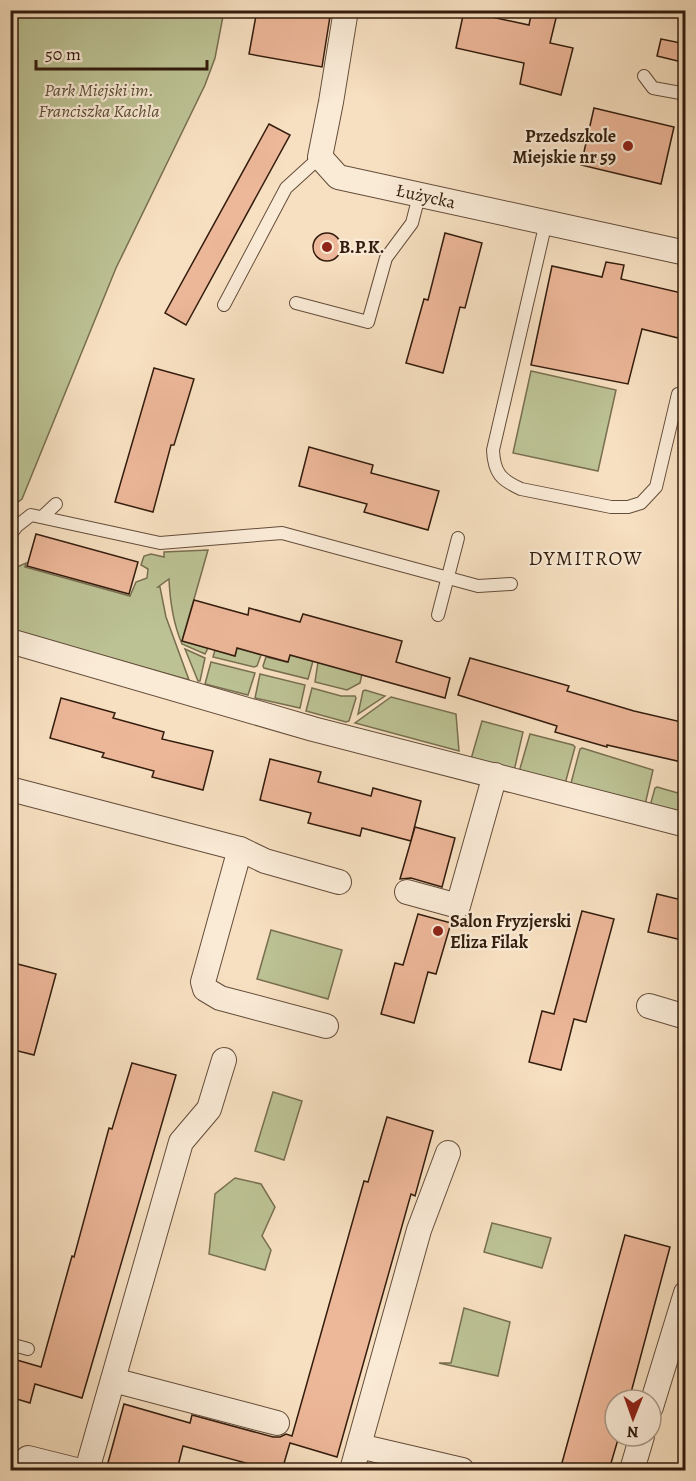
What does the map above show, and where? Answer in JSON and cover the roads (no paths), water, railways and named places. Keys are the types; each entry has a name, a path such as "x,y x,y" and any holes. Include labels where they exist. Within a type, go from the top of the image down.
{"street":[{"path":"320,157 332,102 345,10"},
{"name":"Łużycka","path":"320,157 338,177 686,253"},
{"path":"10,641 247,711 686,825"},
{"path":"407,892 458,906 495,775"},
{"path":"10,789 240,849 265,861 339,882"},
{"path":"240,849 203,982 205,990 220,998 326,1026"},
{"path":"650,1006 686,1017"},
{"path":"87,1470 181,1142 209,1108 224,1060"},
{"path":"352,1470 419,1230 448,1153"},
{"path":"657,1388 686,1293"},
{"path":"113,1380 277,1423"},
{"path":"359,1446 462,1470"},
{"path":"632,1470 638,1448"},
{"path":"28,1458 76,1470"}],"lane":[{"path":"644,76 653,88 686,94"},
{"path":"224,305 286,188 320,157"},
{"path":"296,303 368,322 386,258 412,223 419,196"},
{"path":"546,222 493,450 494,465 498,474 508,483 521,489 611,507 628,507 641,503 656,487 678,394"},
{"path":"42,517 56,504"},
{"path":"10,535 31,515 160,543 282,532 478,585 511,584"},
{"path":"438,615 458,538"},
{"path":"10,1344 28,1349"}],"place":[{"name":"Przedszkole Miejskie nr 59","path":"628,146"},
{"name":"B.P.K.","path":"327,247"},
{"name":"Salon Fryzjerski Eliza Filak","path":"438,931"}],"district":[{"name":"DYMITROW","path":"586,558"}],"park label":[{"name":"Park Miejski im. Franciszka Kachla","path":"99,100"}]}
